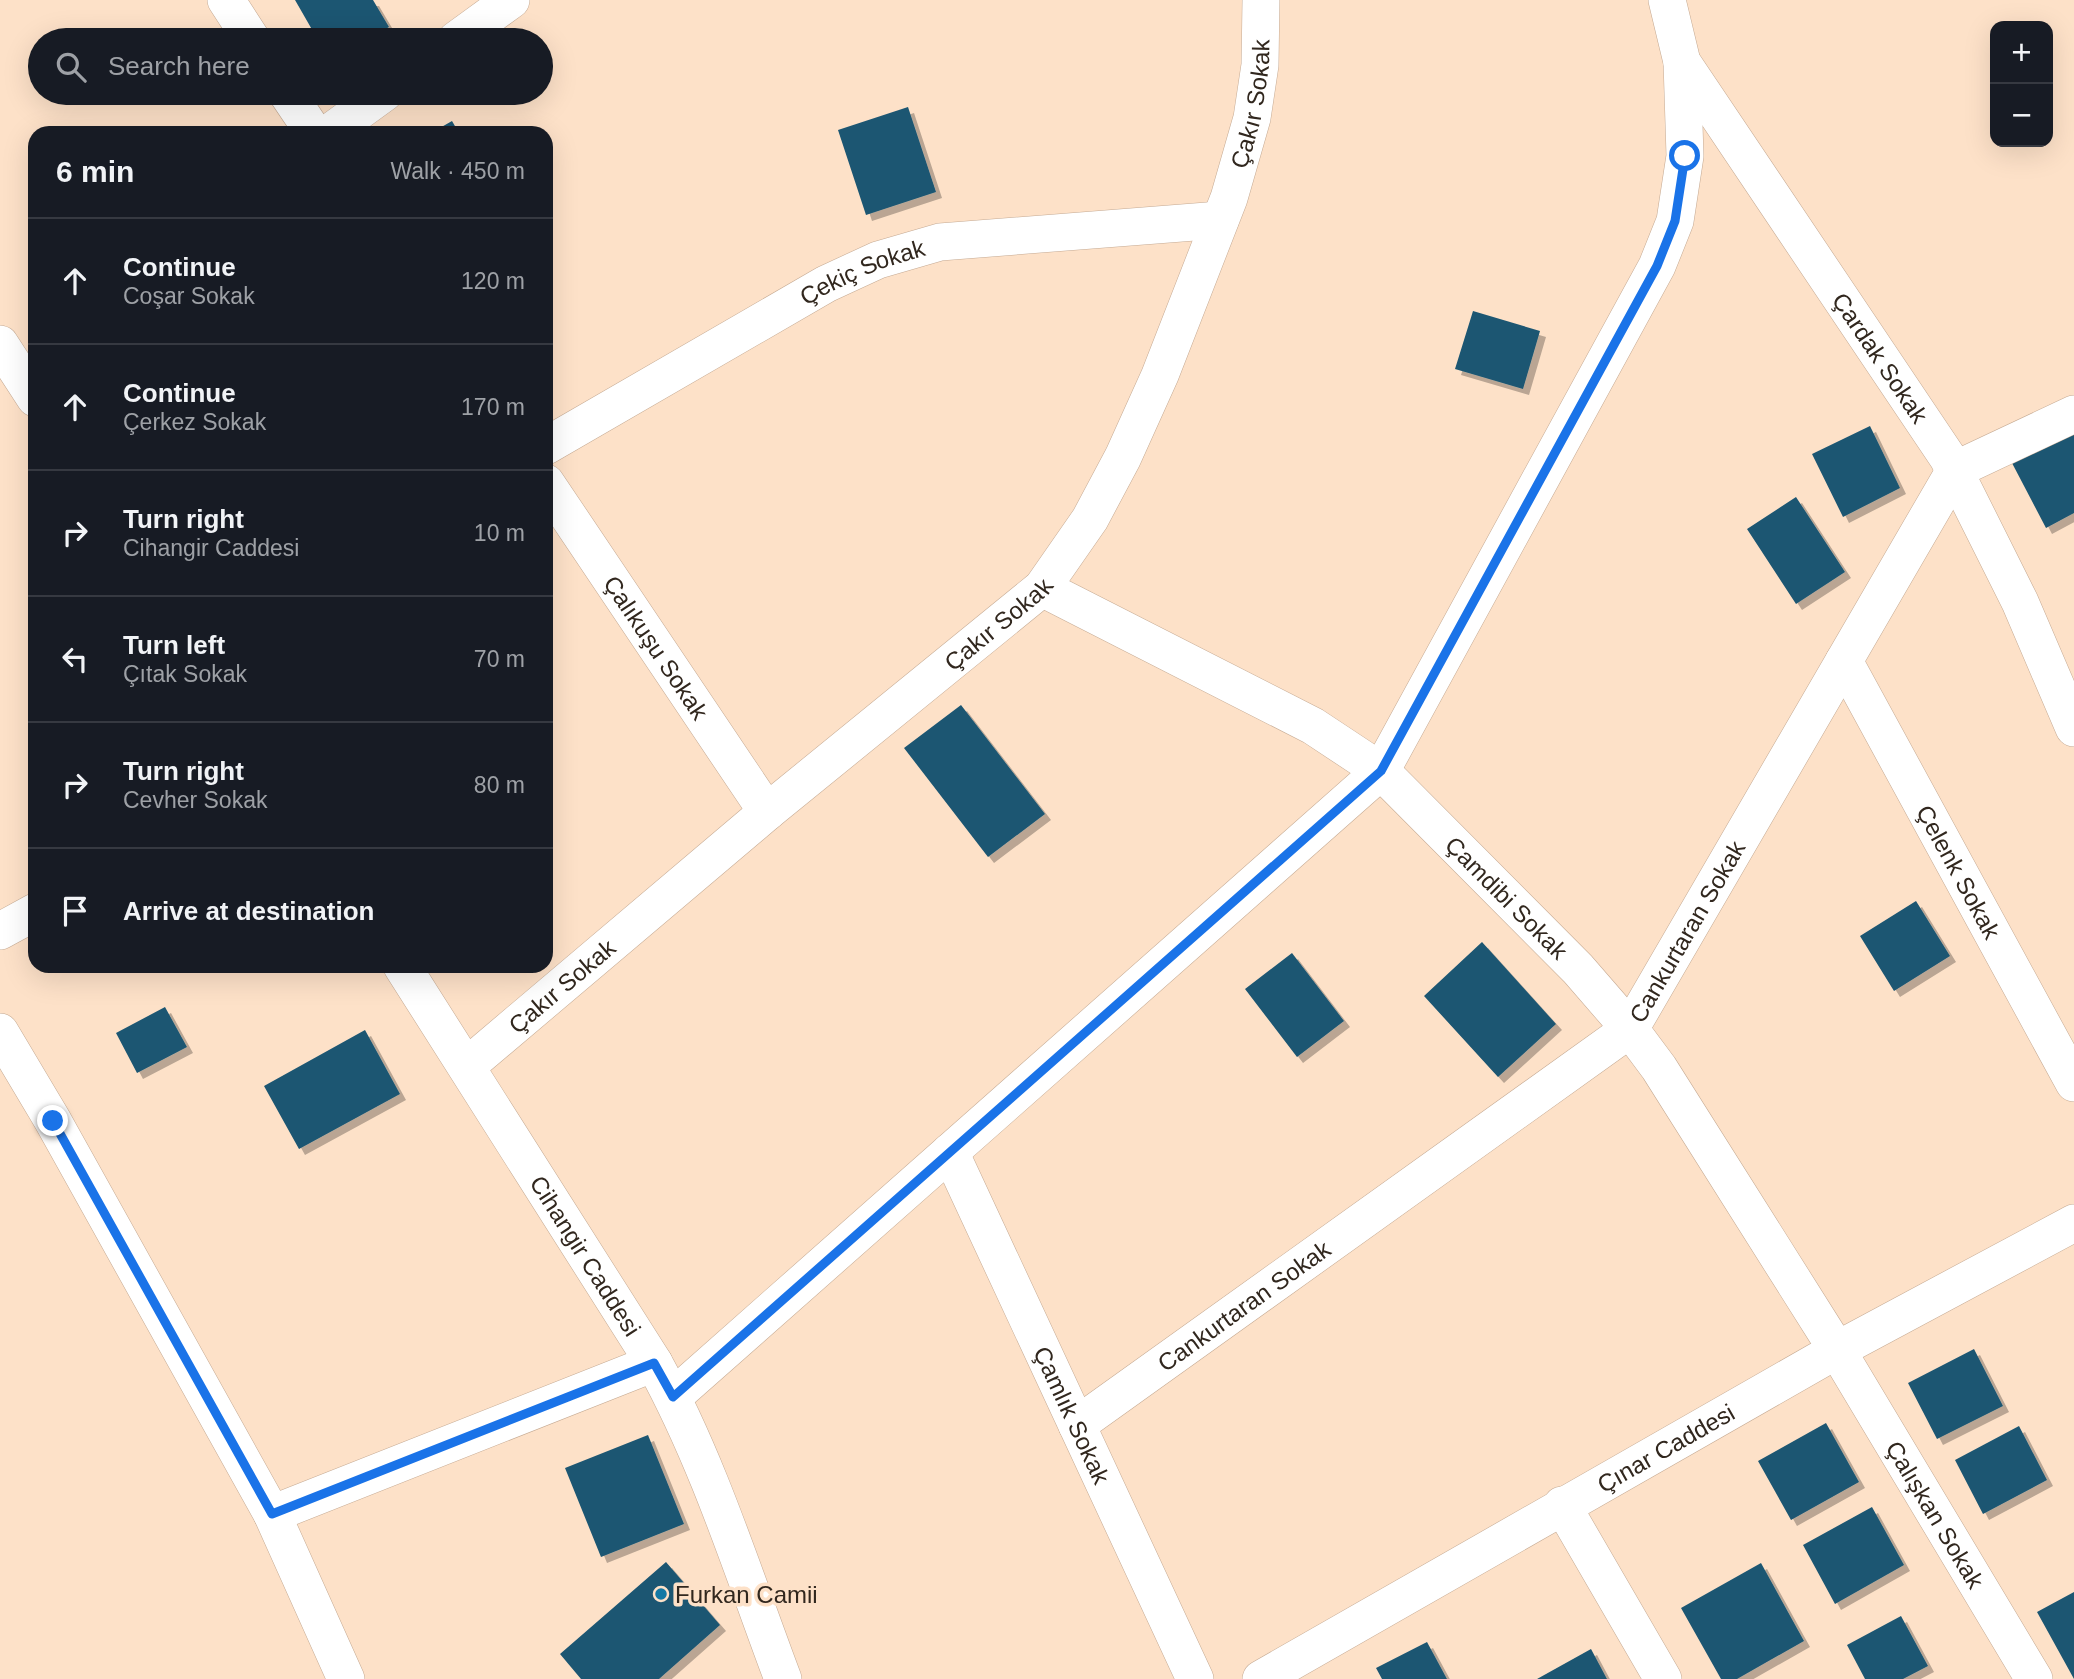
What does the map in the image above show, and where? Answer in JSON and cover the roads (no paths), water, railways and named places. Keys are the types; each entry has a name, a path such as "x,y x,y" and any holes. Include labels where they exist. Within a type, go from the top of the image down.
{"street":[{"path":"226,0 244,28"},
{"path":"473,28 512,0"},
{"name":"Çakır Sokak","path":"467,1066 767,812 1042,588 1090,519 1123,457 1160,376 1229,198 1252,118 1260,65 1261,0"},
{"name":"Çardak Sokak","path":"1667,0 1682,61 1955,470 2020,602 2074,728"},
{"path":"673,1397 1381,771 1657,266 1675,221 1685,156 1682,61"},
{"path":"295,105 309,126"},
{"path":"339,126 368,105"},
{"name":"Çekiç Sokak","path":"553,442 825,284 878,260 940,242 1220,220"},
{"path":"16,352 28,381"},
{"path":"1955,470 2074,414"},
{"name":"Cankurtaran Sokak","path":"1077,1425 1630,1029 1955,470"},
{"name":"Çalıkuşu Sokak","path":"553,493 767,812"},
{"name":"Çamdibi Sokak","path":"1042,588 1313,726 1381,771 1578,969 1630,1029 1659,1068 1837,1350"},
{"name":"Çelenk Sokak","path":"1844,661 2074,1083"},
{"path":"0,931 28,916"},
{"name":"Cihangir Caddesi","path":"407,973 673,1397 692,1438 783,1679"},
{"path":"0,1032 53,1121 272,1514 346,1679"},
{"name":"Çamlık Sokak","path":"950,1152 1195,1679"},
{"name":"Çınar Caddesi","path":"1261,1679 1315,1666 1562,1505 1837,1350 2074,1223"},
{"name":"Çalışkan Sokak","path":"1837,1350 2034,1679"},
{"path":"272,1514 654,1363"},
{"path":"1562,1505 1663,1679"}],"place":[{"name":"Furkan Camii","path":"661,1594"}]}
